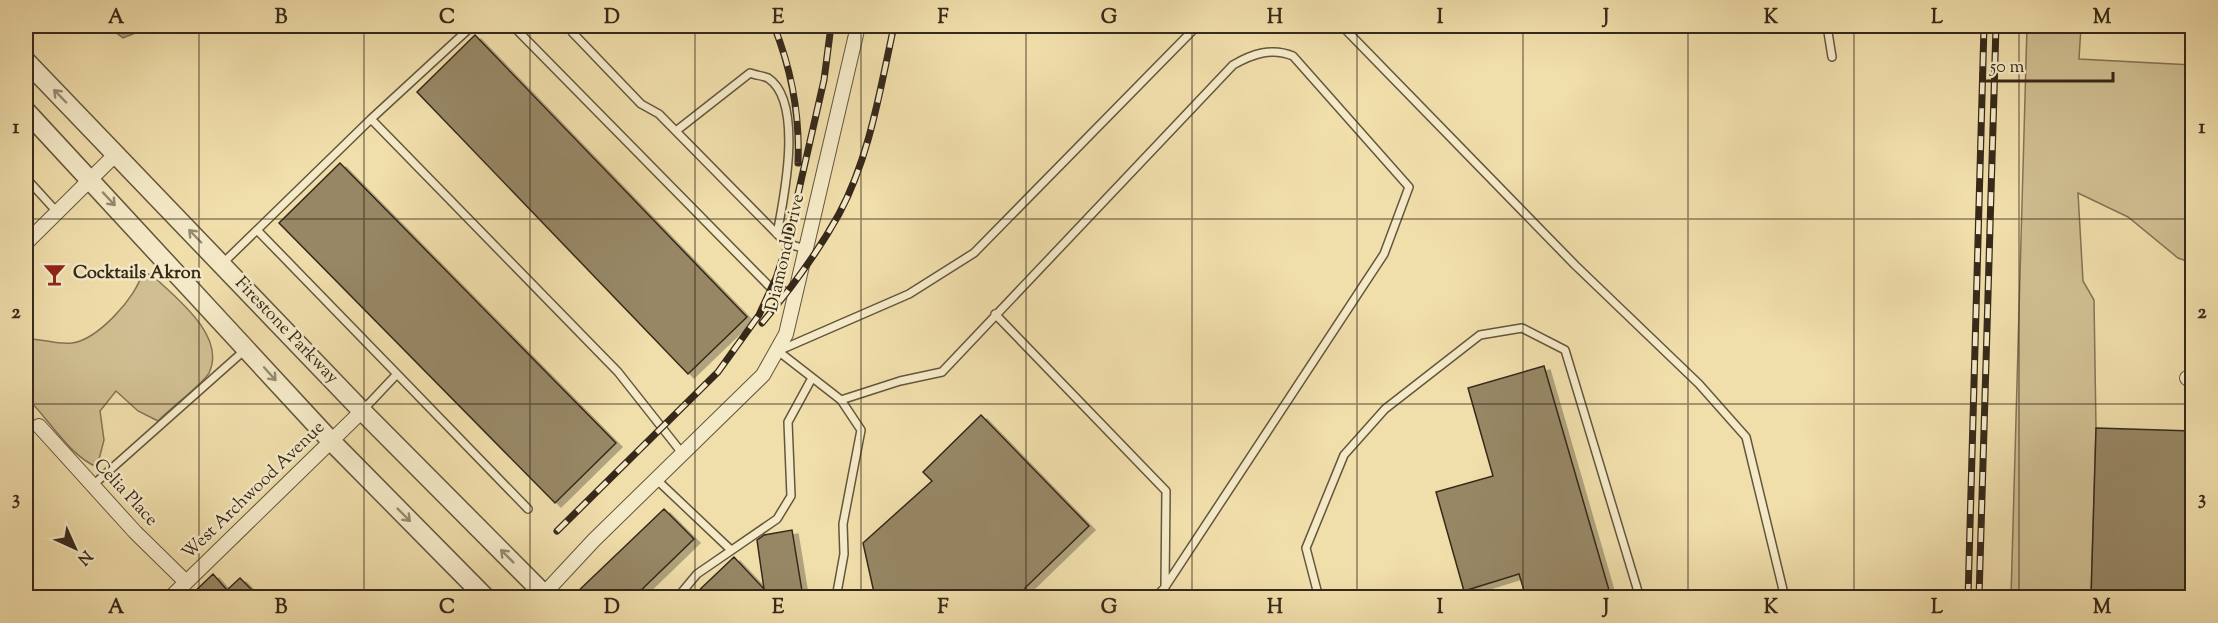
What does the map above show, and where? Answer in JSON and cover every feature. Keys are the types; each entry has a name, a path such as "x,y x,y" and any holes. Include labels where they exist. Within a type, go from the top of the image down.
{"street":[{"name":"Diamond Drive","path":"544,596 656,479 763,375 778,351 786,334 858,26"},
{"name":"Firestone Parkway","path":"26,61 362,411 544,596"},
{"path":"26,111 331,441 486,597"},
{"path":"26,243 116,154"},
{"name":"West Archwood Avenue","path":"170,597 362,411"},
{"name":"Celia Place","path":"39,426 186,582"}],"lane":[{"path":"222,264 371,119 472,26"},
{"path":"513,26 772,289 795,292"},
{"path":"836,597 844,554 843,524 861,430 841,400 778,351 909,294 974,253 1197,26"},
{"path":"1342,26 1575,265 1699,384 1746,437 1785,597"},
{"path":"1827,26 1832,57"},
{"path":"572,32 641,104 659,114 786,243 805,249"},
{"path":"841,400 900,381 942,372 994,314 1233,65 1250,55 1280,51 1293,56 1409,187 1384,254 1165,587 1155,597"},
{"path":"676,131 750,74 767,78 784,99 789,154 777,234"},
{"path":"371,119 618,372 682,453"},
{"path":"26,178 57,212"},
{"path":"257,230 528,509"},
{"path":"994,314 1166,491 1165,587"},
{"path":"1319,597 1306,548 1344,455 1385,409 1480,335 1522,328 1565,350 1640,597"},
{"path":"93,485 247,349"},
{"path":"362,411 397,374"},
{"path":"677,597 697,574 777,519 791,496 788,422 813,378"},
{"path":"656,479 731,550"}],"shaded area":[{"path":"107,26 153,26 123,38"},
{"path":"2027,26 2081,26 2079,59 2192,65 2192,263 2178,258 2128,217 2078,193 2083,281 2094,300 2096,428 2091,597 2011,597"},
{"path":"142,273 152,275 196,318 211,345 213,359 206,378 158,421 138,411 116,391 100,411 104,440 97,467 69,447 37,408 29,400 26,401 26,339 72,343 93,334 124,305 139,283"}],"building":[{"path":"475,35 747,317 688,374 417,92"},
{"path":"340,163 616,443 555,503 279,223"},
{"path":"1544,366 1611,597 1526,597 1519,574 1464,591 1436,492 1493,476 1468,388"},
{"path":"981,415 1089,526 1025,588 1035,597 875,597 863,543 932,481 923,472"},
{"path":"2096,428 2193,431 2193,597 2091,597"},
{"path":"664,509 694,539 634,597 572,597"},
{"path":"792,530 803,597 692,597 734,557 764,589 757,540 764,535"},
{"path":"213,574 227,590 240,578 259,597 189,597"}],"railway":[{"path":"774,26 794,93 798,127 798,163"},
{"path":"557,531 718,372 759,315 776,278 785,251 824,80 831,26"},
{"path":"762,323 813,256 850,192 873,122 894,26"},
{"path":"1968,598 1984,26"},
{"path":"1979,598 1996,26"}],"place":[{"name":"Cocktails Akron","path":"55,274"}]}
